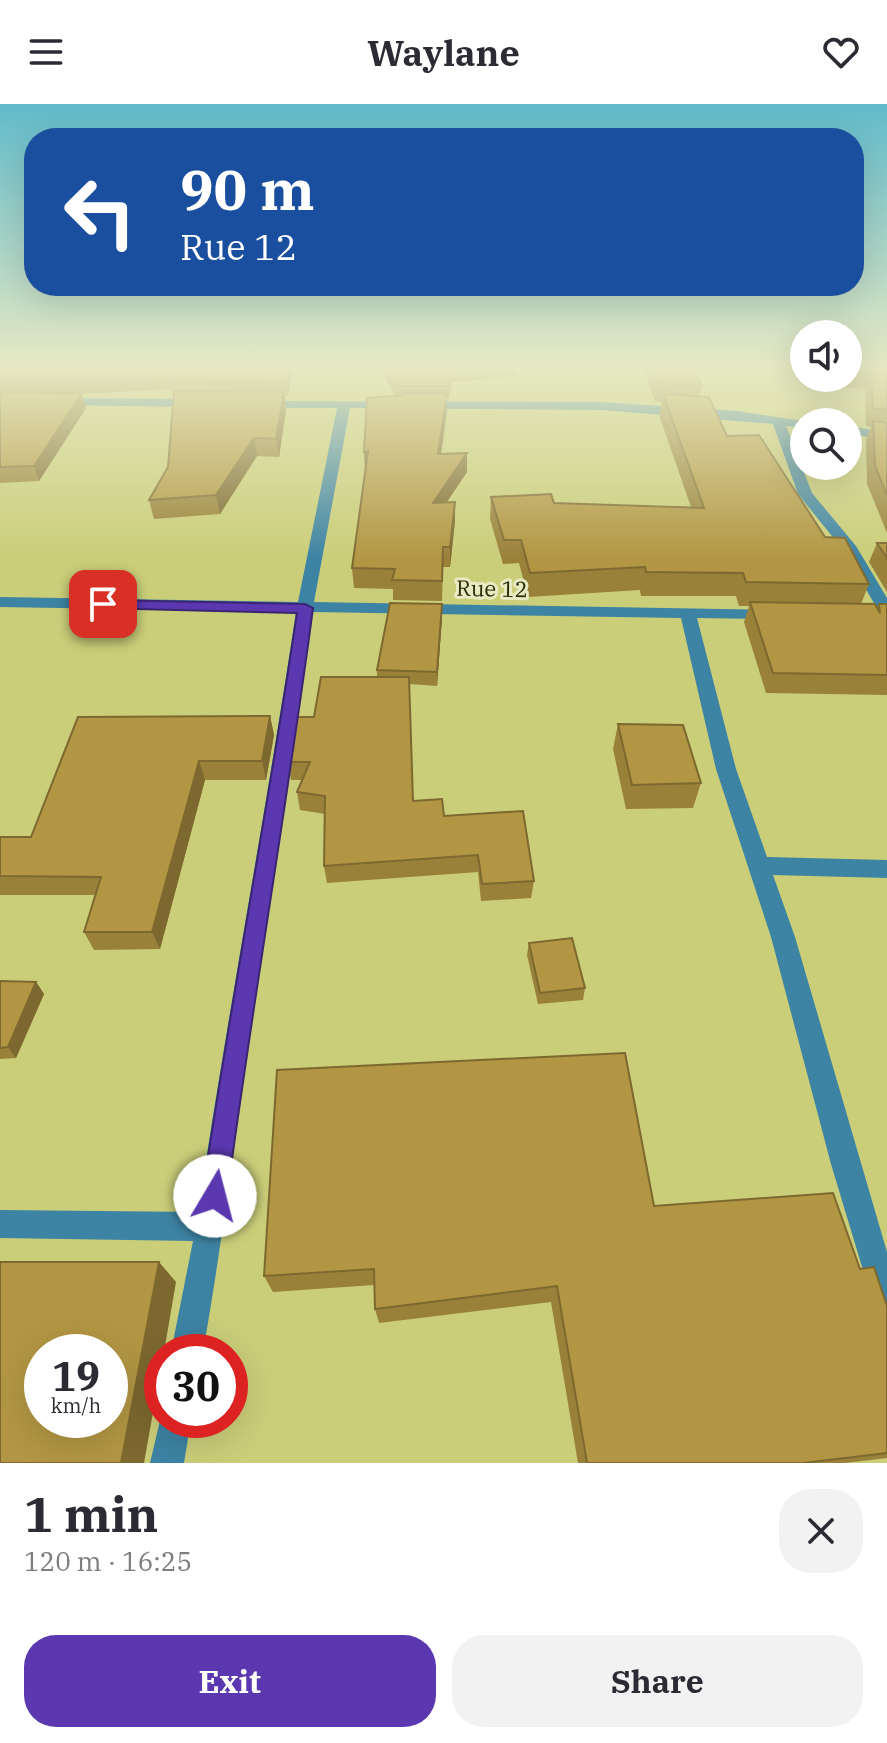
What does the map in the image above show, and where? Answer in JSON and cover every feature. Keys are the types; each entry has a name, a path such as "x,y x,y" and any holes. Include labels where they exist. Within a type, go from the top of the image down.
{"street":[{"path":"190,1334 210,1227 241,1007 284,755 305,608 339,431"},
{"path":"782,431 805,494 851,549 882,614"},
{"path":"862,432 887,436"},
{"name":"Rue 12","path":"0,602 795,614"},
{"path":"688,613 726,769 783,937 845,1164 887,1300"},
{"path":"759,866 887,869"},
{"path":"0,1224 210,1227"},
{"path":"167,1463 172,1438"}],"building":[{"path":"0,431 57,431 34,466 0,467"},
{"path":"171,431 277,431 276,439 254,438 216,495 149,500 168,467"},
{"path":"365,431 441,431 438,454 467,453 433,503 455,502 450,547 443,547 442,581 392,580 395,569 352,568 368,451 364,452"},
{"path":"676,431 759,435 825,537 845,538 869,584 746,582 743,573 646,572 645,567 530,573 521,540 504,540 491,497 551,494 554,503 704,508"},
{"path":"873,431 887,431 887,495 875,466"},
{"path":"877,543 887,543 887,558"},
{"path":"750,602 875,604 880,613 879,604 887,604 887,675 773,673"},
{"path":"390,603 442,604 437,672 377,670"},
{"path":"321,677 409,677 413,801 442,799 444,816 523,811 534,881 482,884 478,855 324,866 325,796 297,792 310,762 288,762 295,717 314,717"},
{"path":"270,716 262,761 199,761 152,932 84,932 101,877 0,876 0,837 31,837 78,717"},
{"path":"618,724 683,725 701,783 632,785"},
{"path":"572,938 585,988 540,993 529,943"},
{"path":"0,981 36,982 8,1047 0,1048"},
{"path":"625,1053 654,1206 833,1193 860,1269 874,1267 887,1306 887,1453 803,1463 587,1463 557,1286 375,1309 374,1269 264,1276 277,1070"},
{"path":"0,1262 159,1262 128,1426 128,1334 24,1334 24,1438 126,1438 121,1463 0,1463"}],"route":[{"path":"103,604 305,608 284,755 241,1007 215,1196"}]}
